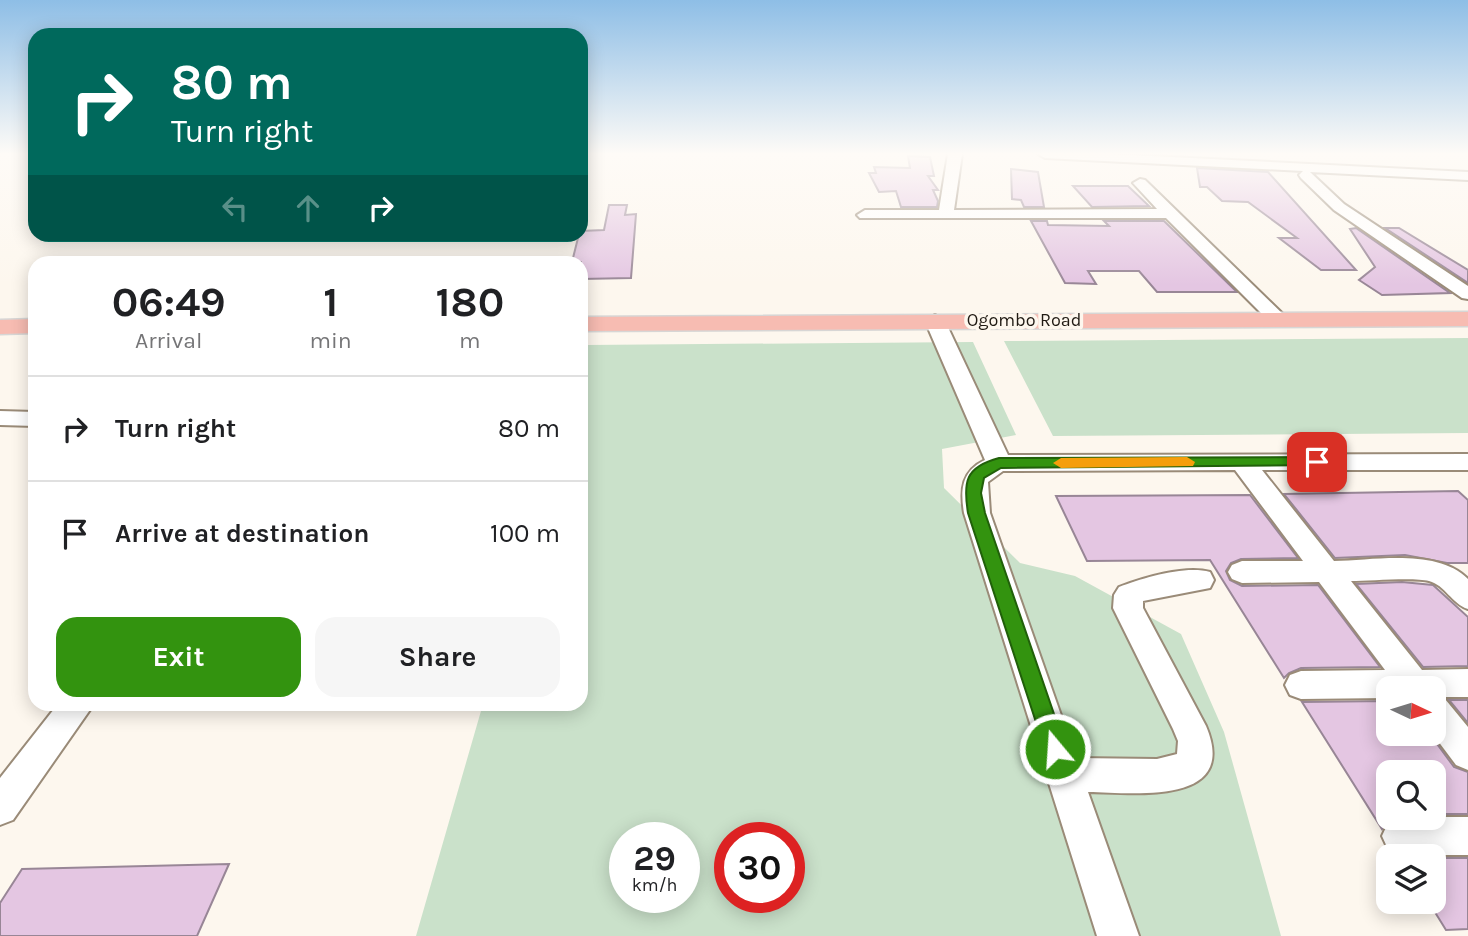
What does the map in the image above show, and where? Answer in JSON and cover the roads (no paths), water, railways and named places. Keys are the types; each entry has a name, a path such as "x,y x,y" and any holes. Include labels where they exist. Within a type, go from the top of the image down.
{"main road":[{"name":"Ogombo Road","path":"588,324 1468,319"},
{"path":"0,327 28,326"}],"street":[{"path":"946,213 948,198"},
{"path":"1156,198 1278,319"},
{"path":"1329,198 1339,207 1468,294"},
{"path":"865,215 1172,212"},
{"path":"935,321 999,463"},
{"path":"0,418 28,419"},
{"path":"1242,462 1408,676"},
{"path":"1118,936 977,513 973,493 976,477 982,470 999,463 1468,462"},
{"path":"1433,570 1451,580 1468,598"},
{"path":"1242,572 1433,570 1468,574"},
{"path":"1064,775 1157,776 1181,773 1194,762 1195,741 1189,726 1133,618 1127,600 1129,595 1147,588 1200,580"},
{"path":"1446,688 1468,683"},
{"path":"1301,685 1376,691"},
{"path":"0,807 72,711"},
{"path":"1446,725 1468,754"},
{"path":"1401,836 1468,836"}]}
